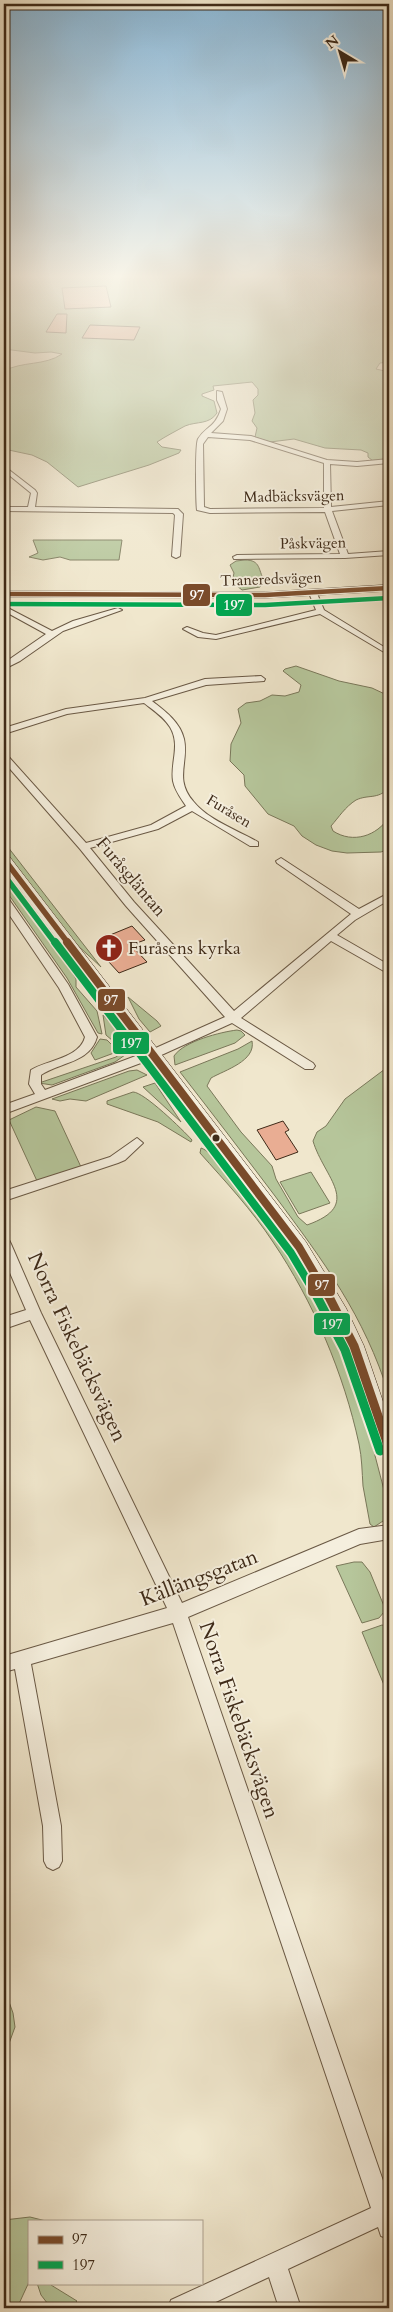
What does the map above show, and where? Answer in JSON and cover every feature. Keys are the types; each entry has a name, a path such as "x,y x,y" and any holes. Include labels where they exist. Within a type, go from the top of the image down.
{"street":[{"path":"205,435 223,416 224,409 219,392"},
{"path":"205,435 251,438 303,456 327,462 360,464 389,461"},
{"name":"Madbäcksvägen","path":"205,435 200,446 200,508 210,511 328,511 389,503"},
{"path":"327,462 328,511 345,556"},
{"path":"4,468 33,490 31,509"},
{"path":"4,509 175,511 179,514 176,556"},
{"name":"Påskvägen","path":"236,557 389,554"},
{"name":"Traneredsvägen","path":"4,594 184,596 313,593 389,588"},
{"path":"313,593 321,611 389,653"},
{"path":"4,608 52,634"},
{"path":"4,666 22,658 52,634 118,610"},
{"path":"187,629 201,635 216,636 321,611"},
{"path":"4,731 81,709 146,700 205,682 261,680"},
{"name":"Furåsen","path":"146,700 176,730 180,748 176,772 177,781 192,806 254,844"},
{"name":"Furåsgläntan","path":"4,757 84,847 125,898 233,1018 310,1066"},
{"path":"84,847 160,824 183,814 192,806"},
{"path":"4,859 299,1247 320,1281 354,1346 389,1448"},
{"path":"281,861 358,912"},
{"path":"4,1110 153,1054 233,1018 358,912 389,896"},
{"path":"4,900 64,987 91,1037 88,1046 80,1053 35,1073 35,1084 42,1095"},
{"path":"331,936 389,970"},
{"path":"4,1196 114,1160 121,1157 137,1142"},
{"name":"Norra Fiskebäcksvägen","path":"4,1244 34,1313 178,1613 387,2220"},
{"path":"4,1323 34,1313"},
{"name":"Källängsgatan","path":"4,1664 178,1613 359,1537 389,1532"},
{"path":"22,1659 52,1826 53,1860"},
{"path":"179,2308 276,2264 387,2220"},
{"path":"276,2264 290,2308"}],"green space":[{"path":"4,385 224,385 213,386 214,390 202,394 202,396 214,401 217,413 214,417 207,421 189,424 157,442 162,447 181,450 179,453 149,465 78,487 47,462 32,455 4,449"},
{"path":"254,385 389,385 389,460 373,461 368,457 368,453 361,450 325,448 294,439 270,442 255,437 257,428 252,421 255,413 253,400 258,395 258,389"},
{"path":"33,540 122,540 119,560 70,560 60,557 43,560 29,557 38,553"},
{"path":"250,560 258,566 264,580 260,587 242,590 232,582 234,573 230,565 236,561"},
{"path":"296,666 339,681 372,688 389,696 389,788 381,794 356,800 345,809 331,826 333,831 341,835 348,837 364,836 378,829 389,817 389,849 381,852 347,853 332,851 316,845 302,836 294,826 268,814 245,786 244,775 230,761 231,744 241,723 238,709 246,703 260,701 272,695 285,696 299,692 301,685 283,671"},
{"path":"4,842 101,967 75,943 31,888 4,851"},
{"path":"4,874 68,965 76,979 76,987 97,1011 102,1034 98,1033 67,978 4,888"},
{"path":"128,997 161,1026 150,1032 139,1019"},
{"path":"103,1015 127,1044 120,1047 106,1035"},
{"path":"237,1030 245,1035 235,1043 175,1065 174,1056 186,1046 213,1035"},
{"path":"100,1039 107,1040 117,1050 95,1060 91,1053"},
{"path":"252,1041 252,1048 244,1059 211,1078 207,1086 241,1132 272,1166 276,1179 298,1217 307,1225 324,1217 334,1209 337,1199 336,1189 313,1141 317,1132 326,1126 345,1099 389,1066 389,1395 368,1339 341,1290 275,1196 180,1072 238,1049"},
{"path":"123,1048 126,1048 125,1055 115,1062 52,1085 39,1083 116,1057"},
{"path":"137,1070 147,1075 86,1101 70,1099 60,1101 52,1099 129,1071"},
{"path":"155,1083 181,1122 143,1087"},
{"path":"133,1092 146,1098 163,1112 181,1128 192,1140 191,1142 158,1122 107,1104 107,1101"},
{"path":"36,1107 55,1111 81,1167 37,1181 9,1120"},
{"path":"201,1148 217,1159 259,1208 291,1252 331,1324 351,1374 389,1509 386,1519 374,1527 370,1524 363,1486 360,1449 353,1418 336,1365 314,1313 288,1265 265,1230 229,1185 200,1153"},
{"path":"311,1172 330,1203 299,1214 280,1182"},
{"path":"362,1562 370,1572 384,1606 384,1612 379,1618 362,1623 336,1566"},
{"path":"382,1625 389,1627 389,1697 362,1632"},
{"path":"4,1988 13,2013 15,2027 7,2049 4,2050"},
{"path":"30,2217 42,2220 28,2220 28,2284 17,2308 10,2308 5,2291 4,2220"},
{"path":"37,2284 51,2284 77,2301 70,2308 51,2308 41,2295"}],"building":[{"name":"Furåsens kyrka","path":"132,926 145,940 131,945 147,962 119,973 108,961 114,959 98,940"},
{"path":"283,1121 289,1130 285,1132 298,1152 276,1160 257,1130"}],"transit line":[{"name":"97","path":"4,594 265,595 389,588"},
{"name":"197","path":"4,604 265,605 389,598"},
{"name":"97","path":"4,859 299,1247 339,1314 354,1346 389,1448"},
{"name":"197","path":"4,875 291,1253 330,1319 345,1350 380,1451"}],"place":[{"name":"Furåsens kyrka","path":"109,948"}]}
